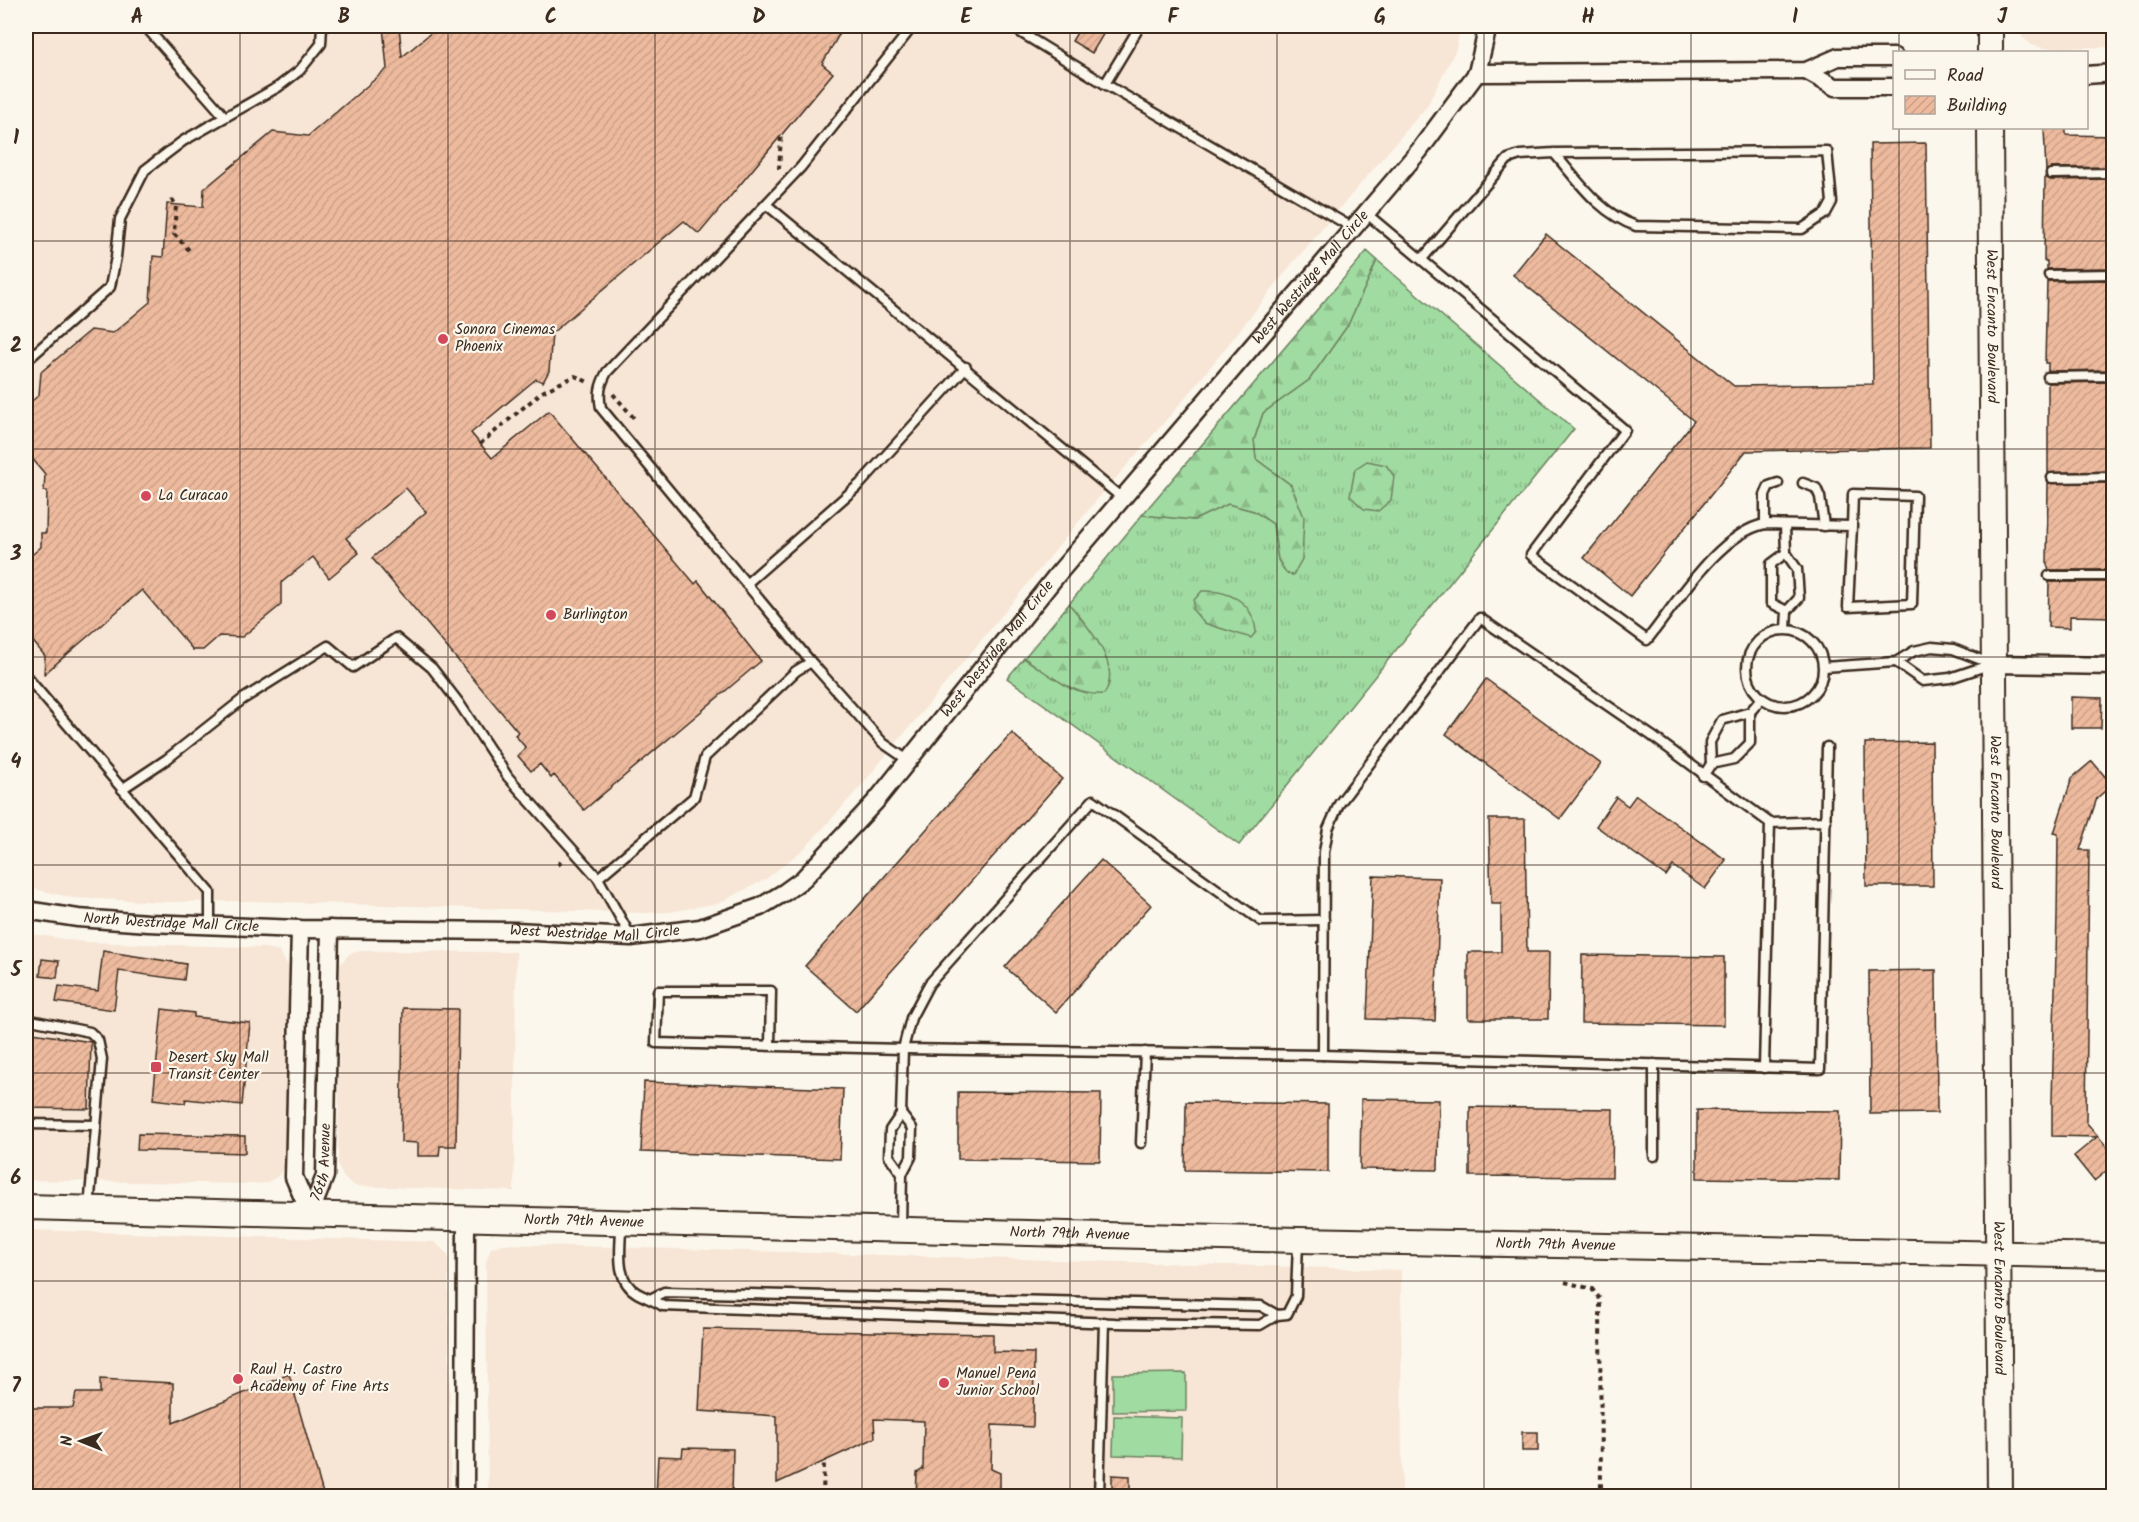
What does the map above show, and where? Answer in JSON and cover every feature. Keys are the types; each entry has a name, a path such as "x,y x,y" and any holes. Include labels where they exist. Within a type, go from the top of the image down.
{"street":[{"name":"West Westridge Mall Circle","path":"324,929 516,931 632,937 700,928 760,907 803,879 836,845 909,761 1031,607 1419,150 1477,73 1488,26"},
{"path":"1990,26 1990,51"},
{"path":"1477,73 1806,71 1838,57 1893,57"},
{"path":"1806,71 1835,87 1893,87"},
{"path":"2088,75 2114,74"},
{"name":"West Encanto Boulevard","path":"1990,129 2000,1497"},
{"path":"1993,664 2114,666"},
{"name":"North Westridge Mall Circle","path":"26,910 94,920 324,929"},
{"name":"76th Avenue","path":"300,929 294,1177 310,1214"},
{"name":"76th Avenue","path":"310,1214 326,1176 324,929"},
{"name":"North 79th Avenue","path":"26,1207 1298,1240 2114,1256"},
{"path":"465,1218 465,1497"}],"lane":[{"path":"144,26 225,117"},
{"path":"26,361 110,287 120,219 144,170 183,141 278,87 300,69 321,44 322,26"},
{"path":"909,761 884,743 811,662 601,408 599,396 601,382 608,372 801,167 913,26"},
{"path":"1010,26 1354,229"},
{"path":"1105,84 1140,26"},
{"path":"1422,259 1508,159 1520,155 1554,153 1827,151 1832,202 1826,213 1802,229 1636,226 1621,221 1598,204 1554,153"},
{"path":"2051,174 2114,173"},
{"path":"767,205 1122,498"},
{"path":"1366,214 1625,430 1531,555 1647,640 1716,554 1753,526 1765,524 1852,526"},
{"path":"2049,275 2114,274"},
{"path":"746,585 860,484 966,367"},
{"path":"2048,376 2114,376"},
{"path":"2052,478 2114,477"},
{"path":"1765,524 1765,495 1769,486 1778,483"},
{"path":"1803,483 1816,488 1820,497 1824,526"},
{"path":"1853,494 1915,496 1912,604 1848,607 1852,526 1853,494"},
{"path":"1785,525 1786,553 1797,569 1799,598 1787,611 1786,629"},
{"path":"1786,553 1771,564 1770,577 1771,603 1787,611"},
{"path":"2049,576 2114,576"},
{"path":"1323,1055 1324,852 1328,829 1339,804 1480,618 1652,736 1703,777 1770,823 1826,821"},
{"path":"1786,629 1809,638 1818,647 1824,667 1820,684 1803,702 1778,706 1762,698 1750,682 1749,657 1762,637 1786,629"},
{"path":"122,789 167,759 243,699 328,646 353,667 396,638 432,668 459,703 508,777 598,878 632,937"},
{"path":"1824,667 1896,662 1914,651 1932,647 1953,649 1993,664"},
{"path":"598,878 694,797 705,757 796,671 811,662"},
{"path":"1896,662 1923,681 1950,678 1993,664"},
{"path":"26,676 210,892 210,925"},
{"path":"1703,777 1711,764 1710,742 1722,720 1750,712 1762,698"},
{"path":"1711,764 1734,759 1750,743 1750,712"},
{"path":"770,1046 771,991 658,991 656,1043 770,1046 903,1049 1323,1055 1820,1069 1827,747"},
{"path":"902,1174 889,1156 890,1130 901,1114 903,1049 911,1018 929,984 1093,800 1261,921 1324,920"},
{"path":"1764,1068 1770,823"},
{"path":"26,1019 90,1032 98,1040 102,1059 89,1209"},
{"path":"1142,1143 1145,1053"},
{"path":"1654,1064 1654,1156"},
{"path":"901,1114 912,1128 911,1157 902,1174 901,1229"},
{"path":"26,1124 96,1125"},
{"path":"621,1221 621,1264 626,1284 638,1294 652,1298 663,1306 1104,1323 1260,1325 1277,1316 1287,1314 1296,1296 1298,1240"},
{"path":"652,1298 664,1292 1261,1306 1277,1316"},
{"path":"1099,1497 1104,1323"}],"path":[{"path":"779,170 781,136"},
{"path":"172,199 176,205 174,234 189,249"},
{"path":"480,444 542,392 575,376"},
{"path":"1565,1282 1592,1289 1600,1299 1601,1497"},
{"path":"823,1497 825,1461"}],"shaded area":[{"path":"26,26 1461,26 1455,51 1427,106 1292,264 1192,390 1095,502 860,787 806,847 766,879 719,903 669,912 643,913 251,901 166,902 74,898 26,887"},
{"path":"2015,26 2113,26 2113,47 2044,48 2032,45 2022,37"},
{"name":"Desert Sky Mall Transit Center","path":"26,933 83,942 267,948 279,952 289,967 284,1167 278,1176 266,1183 251,1184 26,1180"},
{"path":"361,951 516,952 514,1191 355,1186 344,1178 338,1166 340,965 349,954"},
{"name":"Raul H. Castro Academy of Fine Arts","path":"26,1230 435,1242 448,1255 451,1496 26,1496"},
{"name":"Manuel Pena Junior School","path":"502,1244 1401,1270 1402,1496 488,1496 486,1262 491,1248"}],"green space":[{"path":"1367,251 1377,260 1348,325 1309,380 1263,413 1254,440 1256,459 1291,485 1304,517 1302,559 1293,575 1286,573 1278,560 1273,524 1254,511 1228,504 1194,520 1142,515"},
{"path":"1377,260 1574,429 1239,845 1007,678 1024,658 1071,689 1086,625 1069,604 1142,515 1194,520 1228,504 1254,511 1273,524 1278,560 1291,485 1256,459 1254,440 1263,413 1309,380 1348,325"},
{"path":"1367,461 1386,465 1394,476 1391,500 1378,511 1364,509 1350,496 1355,469"},
{"path":"1202,591 1230,595 1245,605 1254,621 1256,632 1251,638 1204,623 1193,610 1194,600"},
{"path":"1069,604 1093,634 1106,658 1109,683 1104,694 1082,692 1072,688 1024,658"},
{"path":"1186,1373 1186,1411 1113,1412 1113,1374"},
{"path":"1114,1416 1182,1418 1181,1457 1113,1455"}],"building":[{"path":"383,26 399,26 402,57 439,26 844,26 822,64 833,73 699,234 684,221 552,333 549,371 543,382 536,379 471,433 492,458 549,411 695,584 698,581 761,661 584,810 554,775 551,778 540,764 531,771 518,756 526,748 515,735 518,732 372,558 426,512 406,488 346,538 359,553 329,578 313,557 281,583 281,605 242,637 219,636 203,650 193,650 142,590 44,674 45,656 26,633 26,560 41,547 41,533 46,533 45,474 26,451 26,406 39,395 41,372 91,330 113,333 150,302 153,256 163,257 167,204 203,207 204,189 273,132 308,136 387,69"},
{"path":"1081,26 1108,26 1092,53 1072,41"},
{"path":"2044,129 2066,129 2066,135 2114,136 2114,167 2051,168 2046,171"},
{"path":"1926,143 1930,448 1746,451 1630,596 1584,558 1694,421 1513,275 1546,234 1734,386 1873,384 1870,144"},
{"path":"2045,177 2051,180 2114,179 2114,268 2047,269 2047,261 2044,261"},
{"path":"2114,280 2114,370 2048,371 2048,363 2045,363 2047,281"},
{"path":"2114,382 2114,471 2048,473 2048,383"},
{"path":"2048,483 2114,483 2114,570 2049,570 2047,565"},
{"path":"2049,582 2114,582 2114,617 2070,616 2070,628 2048,627"},
{"path":"1486,679 1601,764 1560,819 1446,734"},
{"path":"2071,697 2102,698 2101,728 2071,728"},
{"path":"1012,733 1062,779 856,1011 805,966"},
{"path":"1932,742 1933,886 1866,886 1865,743"},
{"path":"2092,761 2112,785 2097,798 2080,850 2089,850 2086,1122 2114,1155 2114,1165 2094,1181 2074,1156 2097,1137 2052,1136 2058,834 2054,833 2072,778"},
{"path":"1636,795 1726,860 1705,889 1673,866 1666,876 1596,826 1616,797 1628,806"},
{"path":"1489,819 1525,819 1527,952 1549,952 1548,1019 1468,1019 1468,952 1501,952 1501,904 1491,904"},
{"path":"1101,860 1151,905 1056,1012 1005,967"},
{"path":"1373,876 1440,878 1435,1021 1367,1019"},
{"path":"103,951 186,964 184,980 119,971 114,1010 56,1002 59,986 98,991"},
{"path":"1582,955 1724,957 1724,1025 1581,1023"},
{"path":"42,959 59,961 57,978 40,976"},
{"path":"1936,970 1937,1113 1870,1114 1869,971"},
{"path":"403,1008 458,1009 456,1146 440,1146 439,1156 418,1156 418,1143 401,1142"},
{"path":"162,1009 194,1013 194,1017 250,1023 242,1105 186,1099 185,1103 153,1099"},
{"path":"26,1032 91,1042 89,1109 26,1108"},
{"path":"644,1082 843,1089 840,1159 641,1152"},
{"path":"958,1092 1101,1093 1100,1161 958,1159"},
{"path":"1361,1099 1439,1100 1438,1170 1360,1169"},
{"path":"1186,1102 1328,1104 1328,1172 1185,1170"},
{"path":"1470,1107 1613,1109 1612,1177 1470,1176"},
{"path":"1697,1110 1840,1111 1839,1180 1697,1178"},
{"path":"138,1134 245,1136 245,1153 137,1150"},
{"path":"703,1329 993,1334 993,1352 1034,1353 1033,1427 992,1425 991,1469 1000,1473 1000,1497 916,1497 917,1473 923,1469 924,1421 874,1419 875,1438 777,1483 777,1416 699,1411"},
{"path":"289,1374 324,1497 26,1497 26,1408 73,1408 76,1393 100,1393 100,1379 173,1383 173,1423"},
{"path":"1522,1432 1538,1432 1538,1451 1522,1451"},
{"path":"683,1448 733,1449 732,1497 656,1497 658,1456 682,1457"},
{"path":"1112,1475 1130,1476 1130,1497 1112,1497"}],"place":[{"name":"Sonora Cinemas Phoenix","path":"443,339"},
{"name":"La Curacao","path":"146,496"},
{"name":"Burlington","path":"551,615"},
{"name":"Desert Sky Mall Transit Center","path":"156,1067"},
{"name":"Raul H. Castro Academy of Fine Arts","path":"238,1379"},
{"name":"Manuel Pena Junior School","path":"944,1383"}]}
